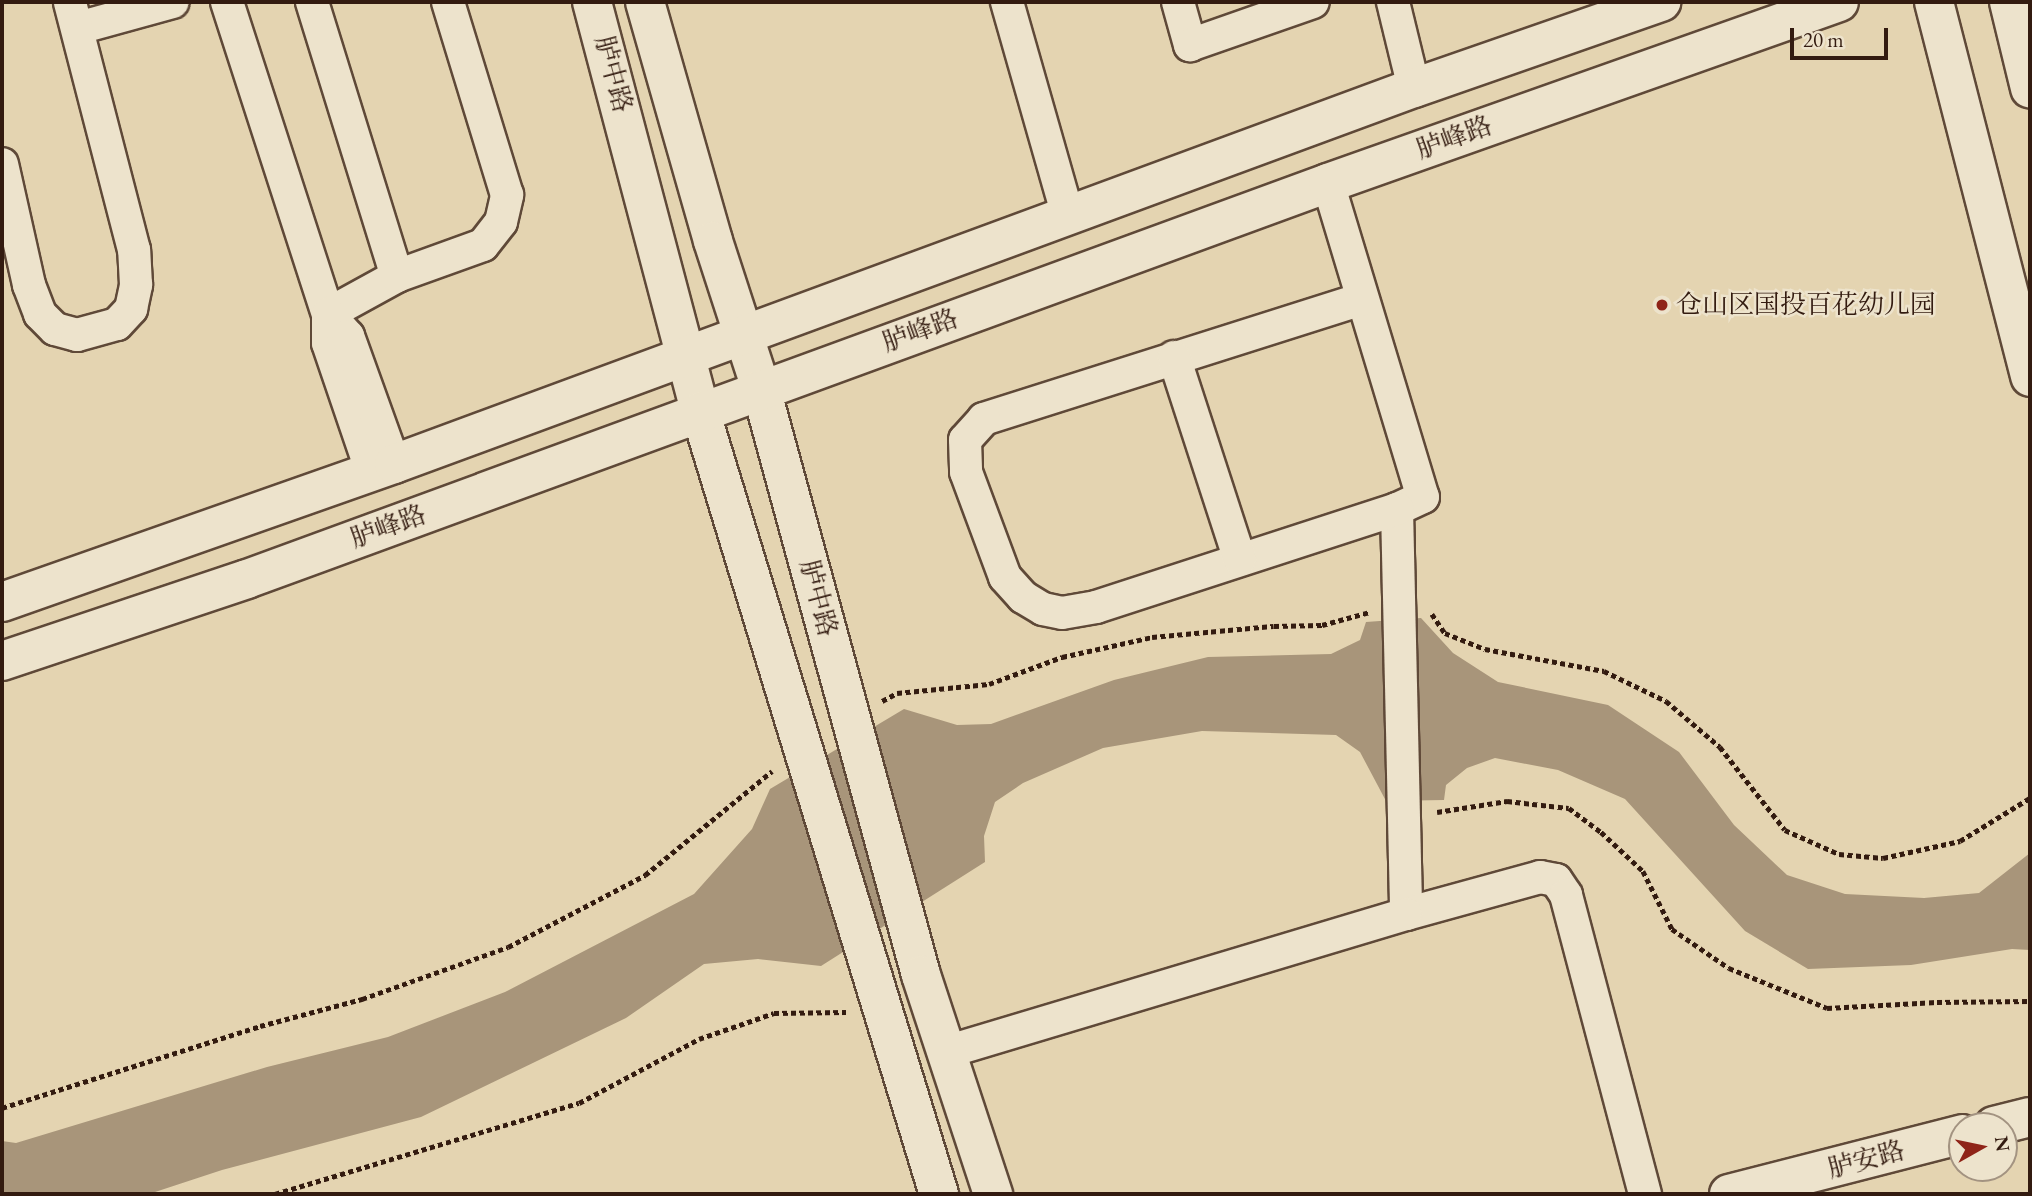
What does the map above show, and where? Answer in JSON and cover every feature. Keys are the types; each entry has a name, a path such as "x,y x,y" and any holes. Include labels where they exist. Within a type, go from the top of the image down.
{"street":[{"path":"2,164 29,285 40,314 55,329 78,335 117,324 131,309 136,285 134,250 74,15 173,2"},
{"path":"227,2 328,314 348,336 383,468"},
{"path":"312,2 397,276"},
{"path":"328,314 397,276 483,245 501,222 507,195 448,2"},
{"name":"胪中路","path":"592,2 700,411 939,1194"},
{"name":"胪中路","path":"645,2 761,389 915,953 993,1194"},
{"path":"1007,2 1068,216"},
{"path":"1178,2 1190,45 1313,2"},
{"path":"1394,2 1414,88"},
{"path":"2,602 383,468 1414,88 1661,2"},
{"name":"胪峰路","path":"2,661 247,579 1328,183 1839,2"},
{"path":"1934,2 2030,377"},
{"path":"2009,2 2030,88"},
{"path":"1328,183 1423,497 1397,509 1096,607 1062,613 1043,609 1023,597 1004,577 966,472 965,440 984,419 1362,299"},
{"path":"1174,357 1240,560"},
{"path":"1397,509 1406,914"},
{"path":"946,1052 1406,914 1540,877 1556,880 1566,895 1645,1194"},
{"name":"胪安路","path":"1729,1194 1948,1139"}],"path":[{"path":"897,693 989,684 1062,657 1152,638 1341,621"},
{"path":"1445,633 1485,649 1604,671 1666,701 1720,747 1786,830 1839,855 1883,858 1960,841 2030,798"},
{"path":"2,1108 260,1026 362,999 508,947 645,874 750,792 801,744"},
{"path":"1458,807 1507,801 1569,808 1601,832 1643,871 1672,929 1729,968 1828,1009 1937,1002 2030,1001"},
{"path":"275,1194 579,1103 699,1038 774,1013 882,1011"}],"shaded area":[{"path":"1421,618 1453,653 1498,682 1608,705 1679,752 1734,825 1787,875 1845,894 1924,898 1979,893 2030,853 2030,950 2012,949 1911,965 1808,969 1745,931 1625,799 1558,770 1495,758 1467,768 1446,785 1444,800 1386,801 1360,752 1336,735 1202,731 1103,748 1023,783 995,802 984,836 985,862 821,966 758,959 704,964 626,1018 421,1117 222,1170 149,1194 2,1194 2,1141 16,1143 267,1067 388,1037 505,992 694,894 752,829 770,789 904,709 957,725 991,724 1114,680 1208,657 1331,654 1360,640 1366,622"}],"place":[{"name":"仓山区国投百花幼儿园","path":"1662,305"}]}
